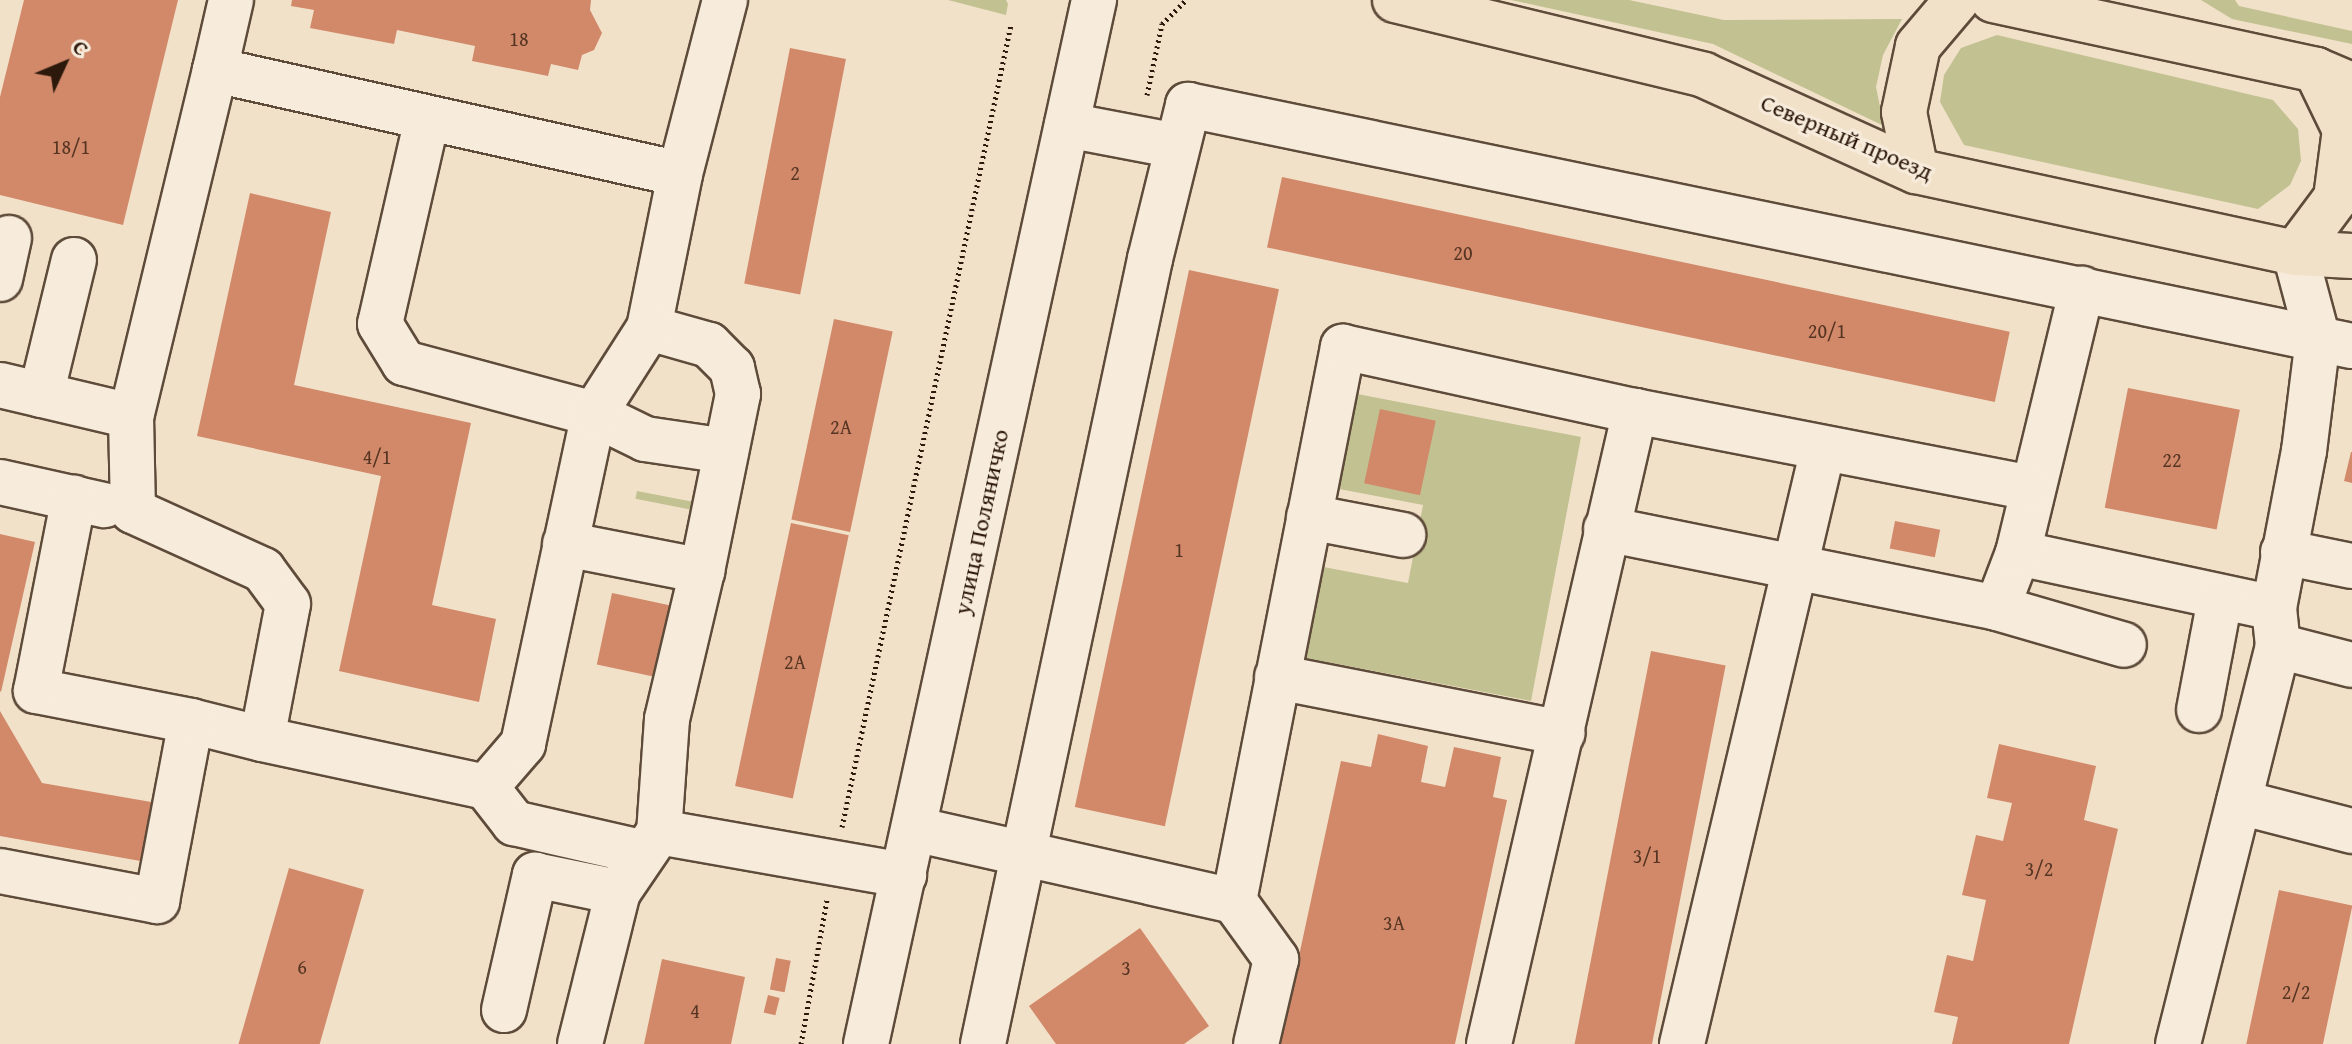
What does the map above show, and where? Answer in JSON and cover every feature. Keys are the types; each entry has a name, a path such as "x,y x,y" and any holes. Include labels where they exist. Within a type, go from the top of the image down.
{"main road":[{"name":"Северный проезд","path":"1395,0 1704,75 1916,171 2295,253 2352,256"},
{"path":"1916,171 1904,112 1918,46 1957,0"},
{"path":"1993,0 2117,12 2334,77 2345,130 2336,198 2295,253"}],"street":[{"path":"133,511 131,416 231,0"},
{"path":"486,787 523,744 594,414 649,328 680,174 725,0"},
{"name":"улица Поляничко","path":"866,1044 1094,0"},
{"path":"215,70 680,174"},
{"path":"983,1044 1021,853 1188,105 2335,342"},
{"path":"427,119 380,324 404,363 594,414 645,439 726,451"},
{"path":"1067,125 1177,146"},
{"path":"2178,1044 2239,802 2276,627 2283,552 2335,342 2295,253"},
{"path":"74,260 21,390 131,416"},
{"path":"1997,608 2018,553 2030,488 2082,289"},
{"path":"580,1044 618,892 650,842 667,719 702,571 738,394 732,368 709,345 649,328"},
{"path":"1234,901 1343,347 1635,411 2030,488"},
{"path":"1489,1044 1635,411"},
{"path":"1682,1044 1823,449"},
{"path":"0,482 133,511 263,570 288,604 262,739"},
{"path":"74,498 36,691 191,721 486,787 514,823 834,863 904,875"},
{"path":"1309,517 1403,535"},
{"path":"1606,529 1796,564 1997,608 2124,645"},
{"path":"565,544 702,571"},
{"path":"2283,552 2352,566"},
{"path":"2018,553 2220,599 2352,665"},
{"path":"2199,710 2220,599"},
{"path":"1277,677 1563,733"},
{"path":"0,871 157,901 191,721"},
{"path":"2239,802 2352,831"},
{"path":"914,829 1234,901 1276,959 1256,1044"},
{"path":"504,1010 535,875 618,892"}],"path":[{"path":"1154,58 1162,24 1186,0"},
{"path":"801,1044 834,863 1011,24"}],"shaded area":[{"path":"948,0 1006,0 1008,4 1006,15"},
{"path":"1511,0 1629,0 1724,20 1902,19 1883,55 1876,87 1884,126 1713,44"},
{"path":"2201,0 2235,0 2239,6 2352,31 2352,44 2232,19"},
{"path":"1997,35 2273,100 2298,129 2301,161 2290,185 2258,209 1964,145 1940,102 1944,75 1961,48"},
{"path":"1347,392 1581,437 1531,701 1296,656 1313,565 1408,583 1423,505 1329,487"},
{"path":"637,491 698,503 696,511 635,499"}],"building":[{"path":"24,0 178,0 123,225 0,195 0,97"},
{"path":"292,0 591,0 590,10 602,33 594,50 582,55 578,70 551,64 548,76 472,61 475,46 397,30 394,44 310,28 314,10 291,6"},
{"path":"790,48 846,59 800,294 744,284"},
{"path":"1282,177 2010,332 1995,402 1267,247"},
{"path":"250,193 331,212 294,385 471,423 432,605 496,619 479,702 339,671 381,476 197,436"},
{"path":"1189,270 1279,289 1165,826 1075,807"},
{"path":"834,319 893,331 850,532 791,520"},
{"path":"2128,388 2240,410 2217,530 2105,508"},
{"path":"1380,409 1436,421 1420,495 1364,483"},
{"path":"2352,452 2352,483 2344,481"},
{"path":"1895,521 1940,530 1935,557 1890,548"},
{"path":"791,523 849,535 793,798 735,786"},
{"path":"0,534 35,542 1,692 0,691"},
{"path":"612,593 671,605 656,677 597,664"},
{"path":"1651,651 1726,666 1652,1044 1575,1044"},
{"path":"0,711 42,783 157,803 146,862 0,836"},
{"path":"1378,734 1428,746 1421,782 1445,787 1454,747 1501,757 1493,797 1507,800 1455,1044 1280,1044 1341,761 1371,767"},
{"path":"1999,744 2096,766 2084,820 2118,829 2069,1044 1952,1044 1958,1017 1934,1012 1947,955 1973,961 1986,900 1962,895 1976,835 2003,841 2012,803 1987,798"},
{"path":"289,868 364,889 320,1044 239,1044"},
{"path":"2279,890 2352,906 2323,1044 2246,1044"},
{"path":"1140,928 1209,1026 1184,1044 1056,1044 1029,1006"},
{"path":"776,958 791,961 785,992 770,989"},
{"path":"662,959 745,977 731,1044 644,1044"},
{"path":"768,995 780,998 775,1015 764,1012"}]}
